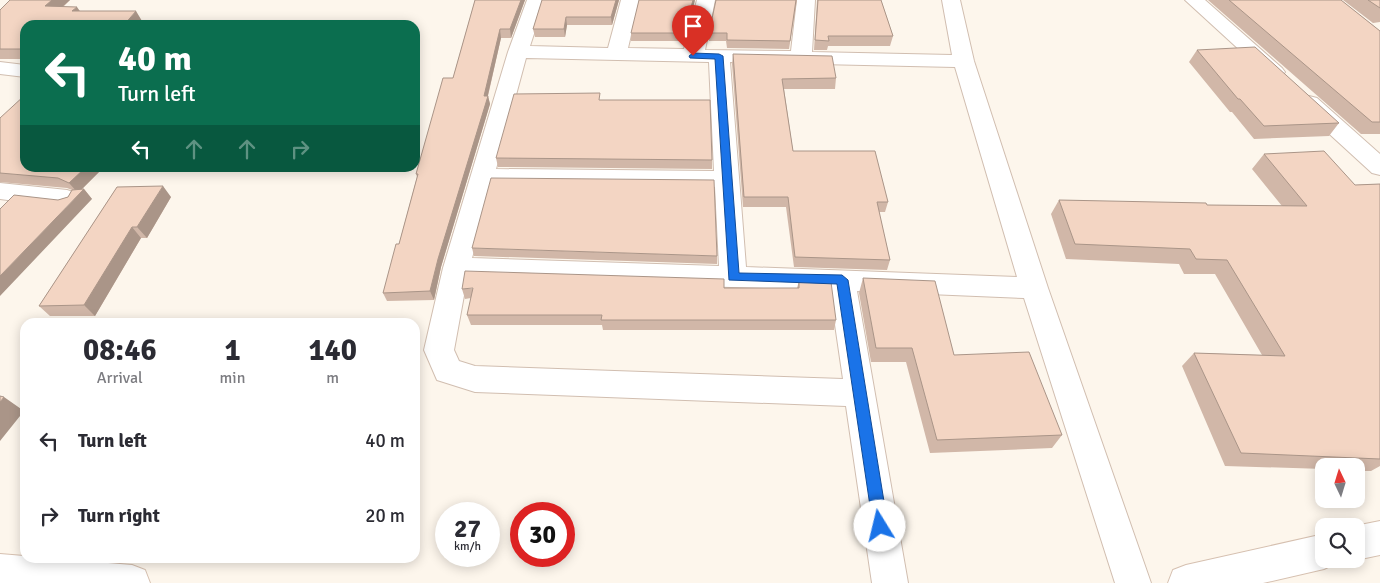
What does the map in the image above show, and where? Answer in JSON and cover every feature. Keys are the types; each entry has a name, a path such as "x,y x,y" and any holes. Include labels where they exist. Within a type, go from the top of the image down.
{"street":[{"path":"536,0 518,52 456,268 439,350 448,371 475,379 859,393"},
{"path":"616,54 630,0"},
{"path":"693,56 706,0"},
{"path":"802,58 806,0"},
{"path":"951,0 964,61 1034,288 1133,583"},
{"path":"1194,0 1380,167"},
{"path":"518,52 964,61"},
{"path":"719,56 733,277"},
{"path":"0,68 20,70"},
{"path":"482,177 726,179"},
{"path":"3,195 67,199"},
{"path":"456,268 1034,288"},
{"path":"842,280 890,583"},
{"path":"1365,541 1380,538"},
{"path":"1186,583 1315,553"},
{"path":"0,572 132,583"}],"building":[{"path":"10,0 52,0 45,6 77,7 72,11 136,11 128,20 20,20 20,49 0,49 0,10"},
{"path":"475,0 521,0 510,29 500,29 484,96 488,96 430,291 383,293 396,244 399,244 418,174 416,174 417,172 420,172 420,160 443,78 453,78"},
{"path":"542,0 616,0 611,17 566,17 564,29 533,29"},
{"path":"639,0 693,0 684,33 631,33"},
{"path":"716,0 796,0 790,41 727,40 727,33 709,33"},
{"path":"818,0 881,0 893,36 828,36 829,41 815,40"},
{"path":"1229,0 1341,0 1380,31 1380,122 1372,122"},
{"path":"1368,0 1380,0 1380,8"},
{"path":"1255,47 1339,123 1264,126 1238,99 1197,50"},
{"path":"733,54 832,56 836,78 782,79 793,151 875,151 888,202 877,202 890,260 795,257 788,197 744,197"},
{"path":"600,93 599,100 710,100 712,160 496,158 514,94"},
{"path":"20,100 20,172 81,172 69,183 58,178 0,173 0,118"},
{"path":"1324,151 1355,185 1380,184 1380,459 1241,453 1194,353 1285,356 1227,260 1196,259 1190,249 1075,244 1059,200 1307,206 1264,154"},
{"path":"491,178 714,180 717,256 472,248"},
{"path":"163,186 137,227 132,227 84,305 39,306 117,187"},
{"path":"84,189 0,276 0,209 14,195 58,200 68,197 72,190"},
{"path":"465,271 724,279 724,288 799,288 799,281 831,282 836,320 601,320 602,315 467,315 473,288 462,289"},
{"path":"863,278 935,281 954,355 1029,352 1062,435 937,440 912,348 876,348"}],"route":[{"path":"693,56 719,56 733,277 842,280 880,526"}]}
